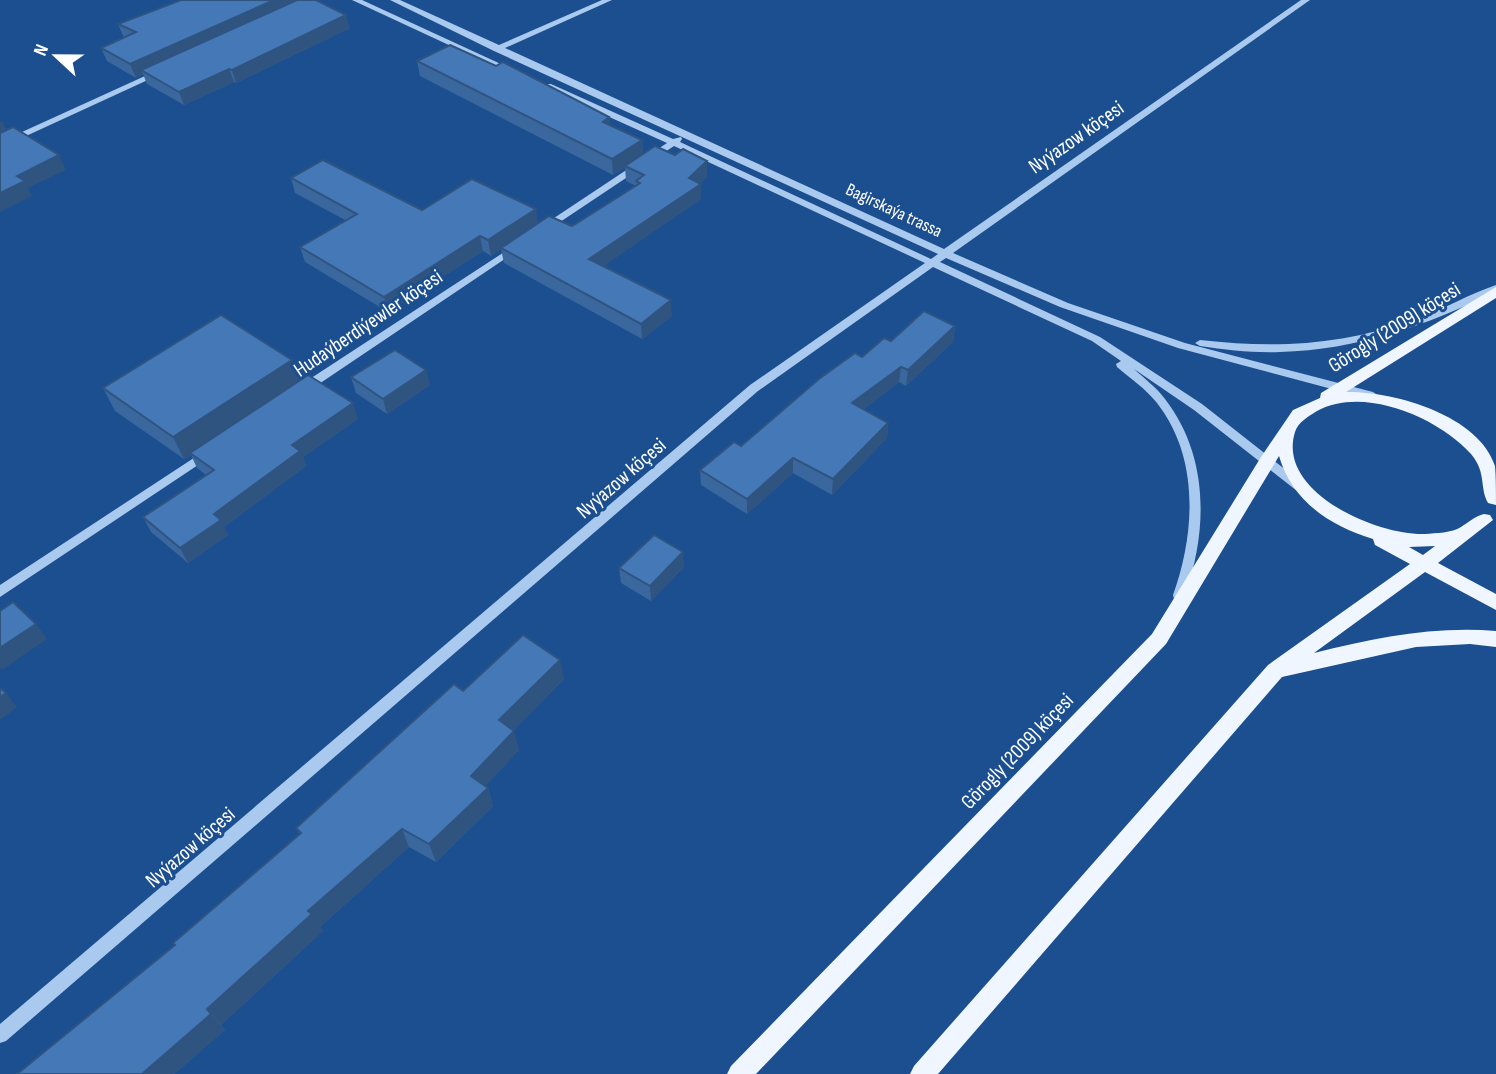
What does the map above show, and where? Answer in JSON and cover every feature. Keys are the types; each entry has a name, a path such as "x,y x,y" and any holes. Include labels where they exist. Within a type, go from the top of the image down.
{"main road":[{"name":"Görogly (2009) köçesi","path":"1317,404 1496,290"},
{"path":"1496,459 1429,414 1398,402 1365,397 1339,398 1317,404 1299,414 1287,429 1284,447 1288,467 1303,490 1327,511 1496,603"},
{"name":"Görogly (2009) köçesi","path":"739,1074 1159,639 1287,429"},
{"path":"922,1074 1275,671 1484,520 1495,497 1492,475 1479,452 1457,431"},
{"path":"1359,528 1395,539 1430,541 1461,535 1484,520"},
{"path":"1275,671 1367,648 1428,638 1496,639"}],"street":[{"path":"356,0 517,73"},
{"name":"Bagirskaýa trassa","path":"394,0 944,253 1064,305 1182,346 1398,402"},
{"path":"480,57 608,0"},
{"name":"Nyýazow köçesi","path":"0,1035 754,388 931,261 1306,0"},
{"path":"0,145 172,67"},
{"name":"Bagirskaýa trassa","path":"541,83 674,142 1096,339 1198,407 1303,490"},
{"path":"534,235 687,133"},
{"name":"Hudaýberdiýewler köçesi","path":"290,398 523,243"},
{"path":"1156,336 1230,348 1321,348 1397,330 1451,311 1496,290"},
{"path":"1096,339 1163,403 1185,442 1189,460 1197,519 1188,573 1159,639"},
{"path":"0,592 221,444"}],"building":[{"path":"181,0 274,0 130,64 101,48 136,32 118,24"},
{"path":"297,0 316,0 346,15 232,70 179,92 141,70"},
{"path":"450,45 496,66 503,62 609,117 603,122 642,140 612,159 417,61"},
{"path":"13,127 59,155 17,176 25,181 0,193 0,133"},
{"path":"655,146 675,155 683,149 707,161 689,178 701,184 589,259 671,300 641,324 501,248 549,216 572,226 640,183 636,181 644,175 625,166"},
{"path":"323,160 422,210 472,179 536,209 488,240 480,236 384,297 300,247 357,214 291,178"},
{"path":"924,311 955,326 908,370 901,367 852,403 888,423 833,479 793,458 747,499 700,470 734,442 741,446 819,379 855,353 862,357 884,338 891,341"},
{"path":"221,315 292,360 173,437 103,388"},
{"path":"395,350 426,370 383,399 351,377"},
{"path":"308,375 353,403 292,445 300,451 214,514 221,520 180,548 143,517 214,470 190,453"},
{"path":"654,535 683,552 650,586 619,568"},
{"path":"13,602 36,624 0,648 0,611"},
{"path":"523,635 560,660 499,720 514,731 471,776 488,788 429,844 402,829 308,911 312,914 207,1009 211,1014 142,1074 17,1074 175,945 173,943 301,833 296,828 454,684 463,691"}]}
